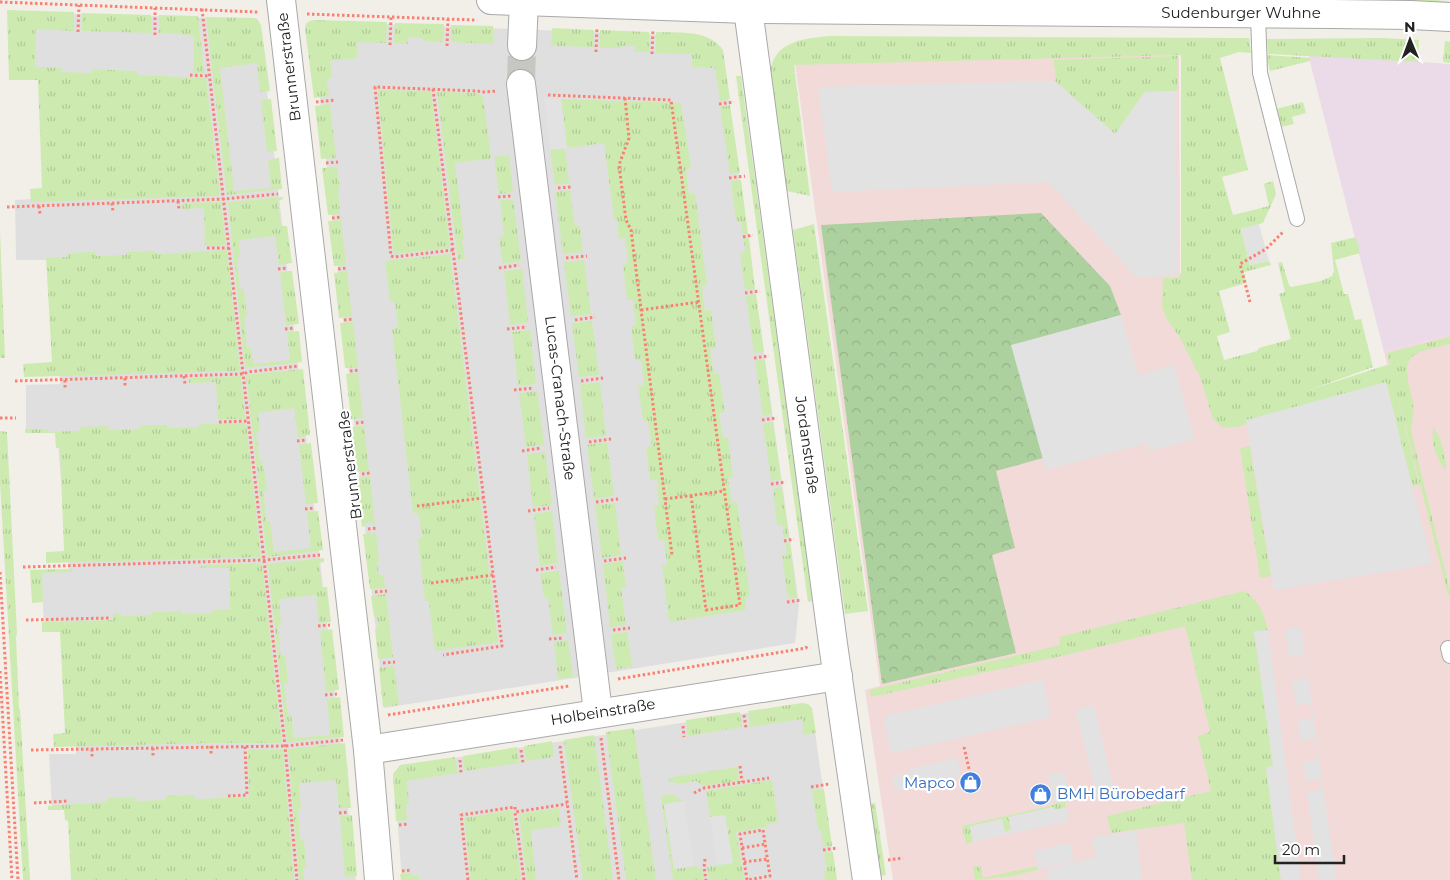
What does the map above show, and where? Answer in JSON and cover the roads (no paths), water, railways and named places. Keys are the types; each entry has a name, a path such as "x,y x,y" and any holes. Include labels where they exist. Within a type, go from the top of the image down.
{"street":[{"name":"Sudenburger Wuhne","path":"492,0 748,9 1410,14 1450,17"},
{"path":"522,46 524,1"},
{"name":"Brunnerstraße","path":"272,6 358,744 379,880"},
{"name":"Jordanstraße","path":"748,9 867,880"},
{"name":"Lucas-Cranach-Straße","path":"523,90 588,684 598,712"},
{"name":"Holbeinstraße","path":"358,744 598,712 838,676"}],"lane":[{"path":"1258,14 1260,73 1297,219"}],"tunnel":[{"path":"521,84 522,46"}],"place":[{"name":"Mapco","path":"971,783"},
{"name":"BMH Bürobedarf","path":"1041,794"}]}
